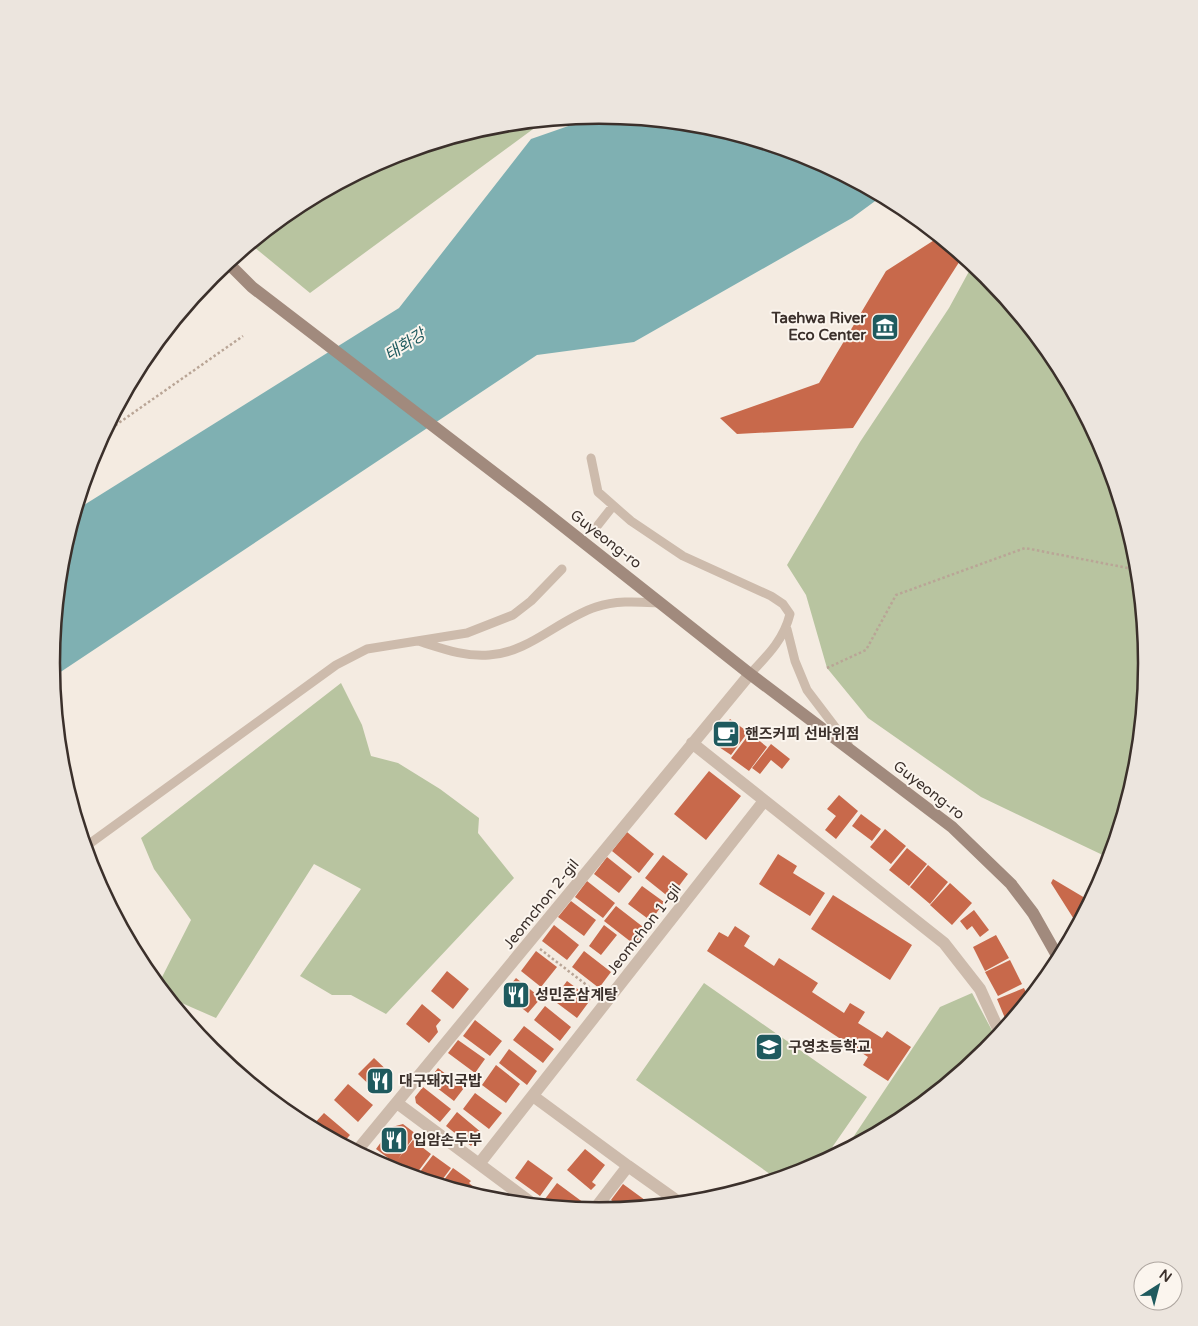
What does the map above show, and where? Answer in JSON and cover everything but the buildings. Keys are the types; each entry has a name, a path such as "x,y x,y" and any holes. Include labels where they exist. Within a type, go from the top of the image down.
{"main road":[{"name":"Guyeong-ro","path":"233,268 252,287 536,504 750,674 952,827 1011,884 1033,913 1054,951"}],"street":[{"name":"Jeomchon 2-gil","path":"361,1146 531,942 750,674"},
{"path":"692,743 944,943 980,989 997,1026"},
{"name":"Jeomchon 1-gil","path":"479,1164 764,801"},
{"path":"533,1096 671,1197"},
{"path":"397,1103 522,1196"},
{"path":"600,1202 628,1166"}],"lane":[{"name":"Guyeong-ro","path":"591,458 598,492 631,521 683,556 771,596 783,604 790,614 787,629 795,661 807,690 854,752"},
{"path":"598,525 613,506"},
{"path":"91,842 336,665 367,649 467,633 513,615 531,602 562,570"},
{"path":"415,640 459,654 489,655 511,651 578,614 597,606 625,602 661,603"},
{"path":"750,674 776,646 787,629"}],"path":[{"path":"116,425 243,336"},
{"path":"827,668 866,650 896,596 1025,548 1129,568"},
{"path":"531,942 607,1002"}],"green space":[{"path":"534,128 310,293 255,248 271,235 330,196 393,165 459,142 494,134"},
{"path":"969,272 1027,335 1066,393 1082,425 1097,457 1120,523 1128,558 1137,628 1137,698 1128,768 1120,803 1102,855 981,797 868,718 827,668 806,595 787,565 860,442 949,308"},
{"path":"341,683 362,725 371,756 398,763 440,789 479,818 478,833 514,878 386,1014 351,995 332,995 300,976 361,889 314,864 216,1018 181,1003 162,978 191,920 154,869 141,838"},
{"path":"704,983 867,1097 831,1149 770,1174 636,1080"},
{"path":"972,993 992,1031 927,1091 853,1138 940,1007"}],"water":[{"name":"태화강","path":"572,125 634,125 704,134 739,142 805,165 876,200 852,218 634,342 537,355 60,672 61,628 65,593 70,558 84,505 399,308 531,139"}],"place":[{"name":"Taehwa River Eco Center","path":"885,327"},
{"name":"핸즈커피 선바위점","path":"726,734"},
{"name":"성민준삼계탕","path":"516,995"},
{"name":"구영초등학교","path":"769,1047"},
{"name":"대구돼지국밥","path":"380,1081"},
{"name":"입암손두부","path":"394,1140"}]}
